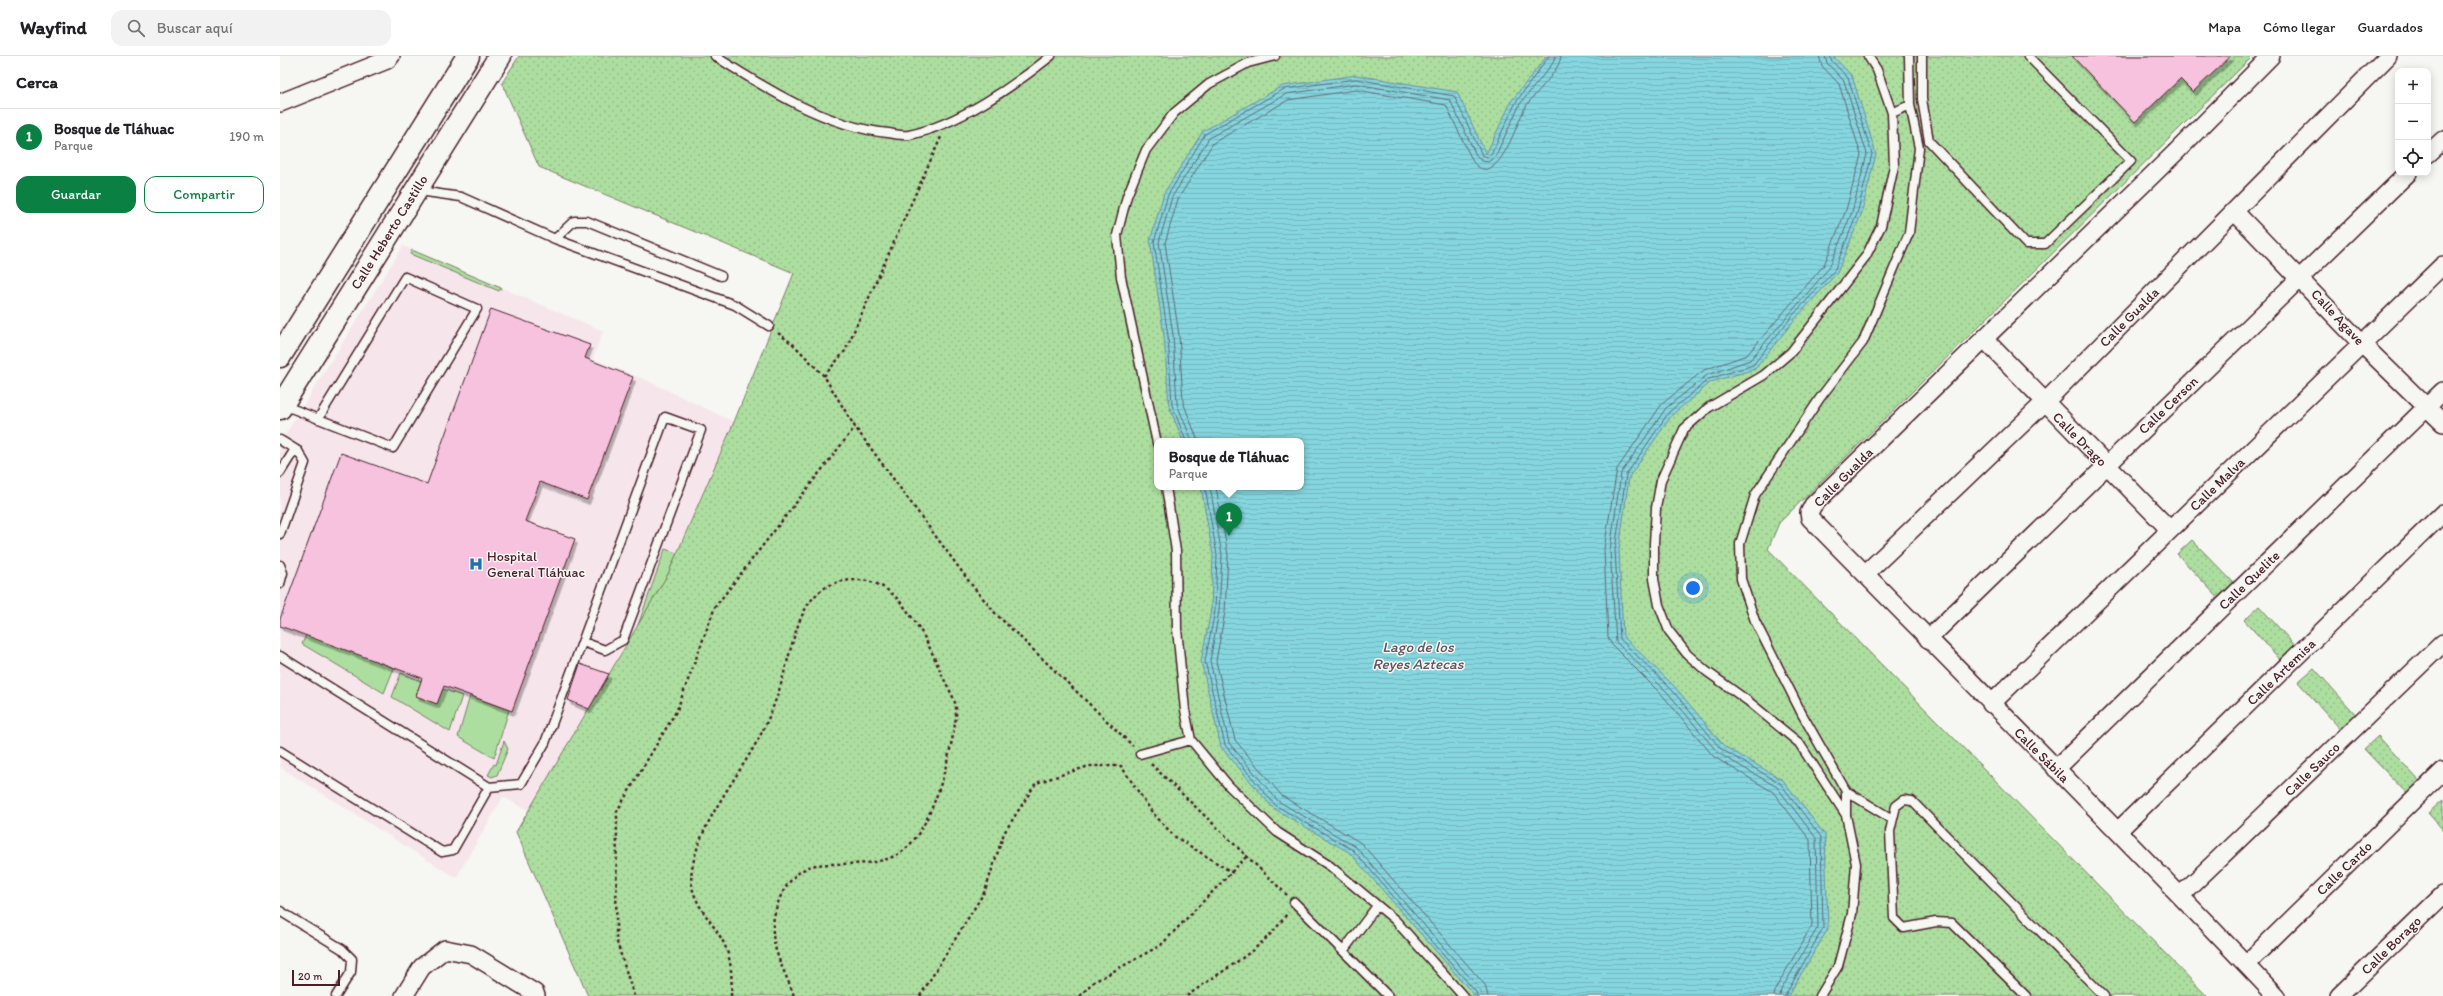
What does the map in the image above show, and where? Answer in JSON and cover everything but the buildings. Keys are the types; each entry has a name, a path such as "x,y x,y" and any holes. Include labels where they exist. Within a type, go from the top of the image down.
{"main road":[{"name":"Calle Heberto Castillo","path":"280,356 468,56"},
{"name":"Calle Heberto Castillo","path":"281,406 500,56"},
{"path":"367,215 391,229"}],"street":[{"path":"280,103 387,60 391,56"},
{"name":"Calle Gualda","path":"1809,513 1813,505 2165,163 2271,56"},
{"name":"Calle Gualda","path":"1865,574 2044,402 2388,56"},
{"path":"2431,151 2443,140"},
{"name":"Calle Cerson","path":"1928,639 2405,176"},
{"name":"Calle Agave","path":"2234,211 2300,277 2361,343 2443,423"},
{"name":"Calle Malva","path":"1991,704 2443,265"},
{"name":"Calle Drago","path":"1991,346 2170,530"},
{"name":"Calle Quelite","path":"2056,769 2443,391"},
{"name":"Calle Sábila","path":"1809,513 1810,518 1991,704 2118,830 2276,996"},
{"name":"Calle Artemisa","path":"2118,830 2443,513"},
{"name":"Calle Sauco","path":"2181,895 2443,643"},
{"name":"Calle Cardo","path":"2246,964 2443,771"},
{"name":"Calle Borago","path":"2339,996 2443,895"},
{"path":"404,996 422,967 445,949 471,954 535,993 536,996"}],"lane":[{"path":"715,56 745,76 811,110 868,131 908,135 948,123 1026,76 1051,56"},
{"path":"1156,438 1121,277 1117,235 1127,196 1146,150 1174,114 1209,84 1248,63 1275,56"},
{"path":"1846,816 1799,743 1687,654 1669,631 1659,605 1654,579 1656,508 1661,480 1684,429 1708,408 1764,375 1791,352 1866,256 1881,226 1894,166 1892,113 1877,70 1868,56"},
{"path":"1892,819 1846,790 1802,714 1755,621 1741,579 1740,544 1755,496 1820,398 1863,342 1909,233 1919,148 1910,105 1909,56"},
{"path":"1922,56 1922,98 1929,140 2026,244 2044,244 2131,162 2034,59 2028,56"},
{"path":"1892,113 1910,105"},
{"path":"415,190 461,197 555,239 735,305 769,326"},
{"path":"555,239 574,221 587,221 721,276"},
{"path":"281,406 318,418 393,448 477,309 405,277 318,418"},
{"path":"280,656 489,787 521,784 545,743 665,417 701,430 623,640 605,650 583,642"},
{"path":"280,440 295,449 303,457 303,469 280,534"},
{"path":"280,473 295,449"},
{"path":"1166,490 1176,551 1177,629 1185,710 1191,740 1229,786 1277,832 1330,866 1395,920 1463,996"},
{"path":"280,565 283,573 280,584"},
{"path":"1140,754 1191,740"},
{"path":"280,751 442,852 453,850 489,787"},
{"path":"1820,996 1838,966 1852,914 1856,864 1846,816 1846,790"},
{"path":"2026,996 1952,923 1936,922 1904,928 1894,918 1890,831 1896,806 1904,800 1912,801 2104,996"},
{"path":"1294,902 1388,996"},
{"path":"1343,951 1377,906"},
{"path":"280,911 342,949 352,959 351,972 336,996"}],"path":[{"path":"824,376 837,363 845,351 948,123"},
{"path":"769,326 794,345 824,376 855,427 971,584 996,614 1294,902 1278,927 1261,945 1187,996"},
{"path":"634,996 616,939 617,811 677,710 715,607 855,427"},
{"path":"731,996 733,979 728,952 698,905 692,889 692,869 701,841 718,806 761,733 784,673 800,617 817,593 846,580 868,580 888,589 899,598 921,630 955,702 956,716 953,736 935,798 921,829 910,844 898,854 883,859 813,866 796,876 785,890 775,910 773,940 794,996"},
{"path":"920,996 985,891 1004,833 1036,783 1089,766 1121,766 1152,812 1174,836 1233,873"},
{"path":"1080,996 1092,983 1161,946 1233,873 1247,856"}],"shaded area":[{"name":"Hospital General Tláhuac","path":"403,246 603,331 593,359 648,381 734,422 668,574 529,811 503,797 456,878 280,767 280,443"}],"green space":[{"path":"519,56 2253,56 1779,523 1768,549 2207,996 588,996 516,832 668,574 734,422 794,273 539,167 502,83"},
{"path":"412,250 501,288 499,291 410,254"},
{"path":"2192,540 2239,588 2223,603 2177,554"},
{"path":"665,549 677,553 668,574 638,625"},
{"path":"2259,606 2300,651 2285,665 2244,620"},
{"path":"306,635 394,668 384,693 302,644"},
{"path":"2314,668 2358,717 2342,731 2298,682"},
{"path":"401,673 421,681 416,696 437,704 443,689 462,696 450,732 392,697"},
{"path":"470,696 509,710 494,758 458,737"},
{"path":"2378,736 2423,785 2410,797 2364,749"},
{"path":"504,741 508,749 497,775 492,777 488,775 494,764 496,765"},
{"path":"2443,800 2443,830 2428,813"}],"water":[{"name":"Lago de los Reyes Aztecas","path":"1547,56 1833,56 1852,76 1876,154 1861,215 1837,273 1796,318 1755,369 1711,382 1672,415 1629,477 1619,550 1623,636 1675,687 1724,746 1783,780 1825,835 1828,929 1788,996 1475,996 1350,853 1273,808 1221,747 1201,661 1211,610 1213,555 1202,490 1304,490 1304,438 1182,438 1169,406 1164,336 1150,241 1164,193 1203,131 1282,86 1356,75 1457,92 1486,154 1512,100"}],"place":[{"name":"Bosque de Tláhuac","path":"1229,536"},
{"name":"Hospital General Tláhuac","path":"476,564"}]}
